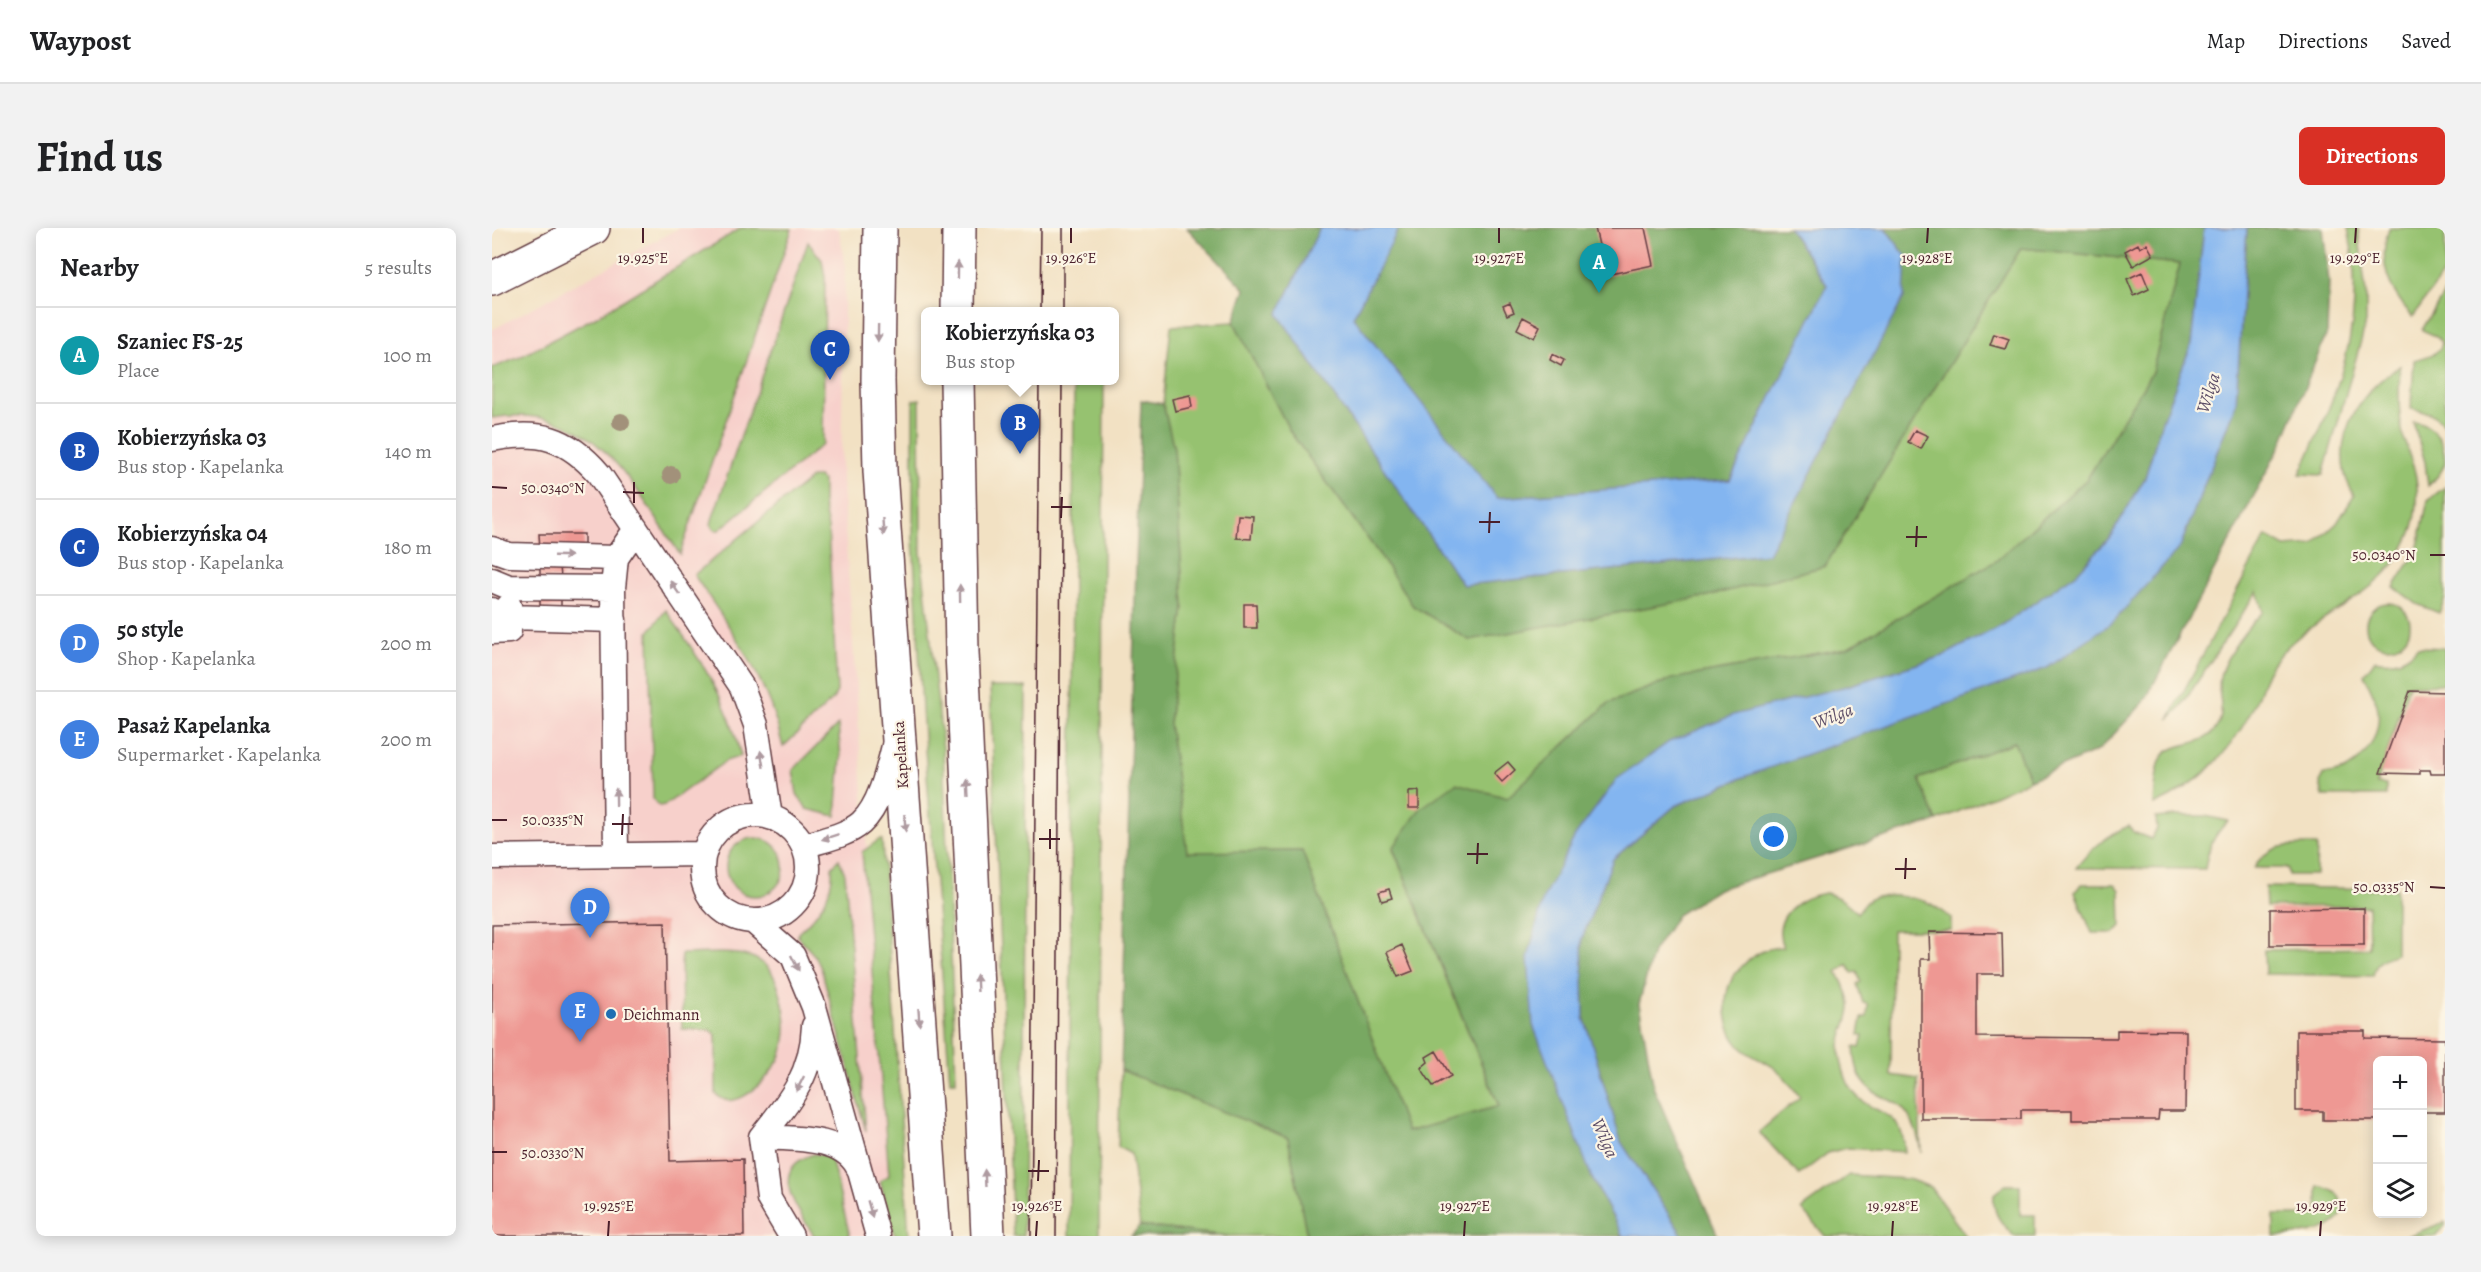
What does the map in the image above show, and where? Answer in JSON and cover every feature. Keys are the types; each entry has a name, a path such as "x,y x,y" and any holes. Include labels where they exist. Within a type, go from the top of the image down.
{"main road":[{"path":"492,278 552,228"},
{"path":"492,278 593,228"},
{"name":"Kapelanka","path":"857,228 867,240 879,274"},
{"name":"Kapelanka","path":"880,228 880,471 934,1236"},
{"path":"958,307 959,228"},
{"path":"957,385 962,652 988,1236"}],"lane":[{"path":"492,439 517,434 535,435 567,445 589,461 600,474 742,687 756,725 764,765 770,817"},
{"path":"616,855 613,588 616,558 636,529"},
{"path":"614,620 498,620 501,552 616,558"},
{"path":"501,583 613,588"},
{"path":"804,846 849,831 861,823 869,813 888,767 898,723"},
{"path":"742,816 770,817 784,823 804,846 808,863 807,881 800,897 788,911 772,919 754,922 738,919 724,912 712,900 704,886 701,870 703,854 713,836 729,821 742,816"},
{"path":"492,857 703,854"},
{"path":"754,922 793,956 814,1007 878,1236"},
{"path":"791,1236 769,1199 761,1137 790,1101 804,1077 812,1046 814,1007"},
{"path":"761,1137 825,1144 846,1154 858,1169"}],"shaded area":[{"path":"679,228 837,228 839,230 845,262 841,467 893,1236 492,1236 492,330"}],"green space":[{"path":"741,228 792,229 680,554 626,475 606,453 584,435 558,422 528,416 492,418 492,368 518,358 599,315"},
{"path":"1187,228 1320,228 1278,314 1463,585 1768,554 1906,256 1885,228 2204,228 2191,345 2162,421 2145,478 2111,536 2077,573 2004,624 1943,656 1847,686 1575,836 1592,1178 1623,1236 1307,1236 1288,1138 1121,1070 1141,400 1163,404 1174,449 1184,607 1169,723 1187,852 1302,851 1407,1132 1499,1106 1393,848 1420,809 1456,783 1507,798 1609,703 1672,679 1847,648 1996,561 2087,479 2152,372 2180,264 2021,248 1825,566 1704,597 1469,640 1413,606 1379,554 1291,433 1234,322 1245,289"},
{"path":"1399,228 1789,228 1827,285 1730,480 1496,498 1353,317"},
{"path":"2247,228 2323,228 2329,282 2327,333 2282,443 2144,702 2099,750 2030,780 2014,742 1919,779 1937,821 1718,889 1677,915 1653,952 1639,1004 1654,1089 1718,1236 1683,1236 1621,1142 1584,1017 1582,939 1613,859 1675,806 1744,777 2180,547 2236,403"},
{"path":"2348,228 2358,228 2366,293 2366,323 2323,475 2300,474 2338,384 2352,325 2353,262"},
{"path":"2389,228 2445,228 2445,271 2413,317 2397,297 2385,265 2384,254"},
{"path":"808,242 822,260 825,277 823,444 719,530 714,530 711,525 712,520"},
{"path":"2021,248 2180,264 2152,372 2087,479 1996,561 1847,648 1672,679 1609,703 1507,798 1456,783 1393,849 1499,1107 1406,1132 1302,851 1187,852 1169,723 1184,607 1174,449 1163,404 1171,326 1234,322 1291,433 1379,554 1413,606 1469,640 1704,597 1825,566"},
{"path":"2445,292 2445,424 2430,413 2411,409 2414,360 2435,353 2441,347 2442,343 2436,336 2422,330"},
{"path":"2400,366 2401,422 2404,440 2416,476 2417,490 2415,520 2402,552 2370,587 2292,642 2271,666 2250,714 2221,756 2198,779 2154,805 2156,776 2161,759 2174,748 2208,736 2215,730 2220,720 2219,682 2221,674 2224,664 2236,645 2263,612 2257,591 2180,708 2169,719 2266,536 2285,547 2313,545 2337,523 2354,496 2345,475 2343,458 2348,426 2364,398 2387,375"},
{"path":"1074,385 1104,385 1099,1236 1069,1236"},
{"path":"920,399 921,553 943,749 956,1081 950,1081 922,709 913,538 913,400"},
{"path":"2413,422 2432,430 2443,447 2444,466 2428,486 2425,462"},
{"path":"812,477 818,477 823,481 823,504 828,528 837,691 833,699 783,747 768,698 748,656 694,575"},
{"path":"2445,487 2445,598 2439,613 2417,604 2394,587 2417,551 2428,500"},
{"path":"2388,603 2397,604 2404,609 2409,616 2409,634 2404,641 2397,646 2388,647 2379,646 2372,641 2367,634 2366,625 2367,616 2372,609 2379,604"},
{"path":"666,610 701,662 720,697 741,756 726,761 665,805 659,806 653,799 649,632"},
{"path":"2417,647 2445,648 2445,684 2409,685 2377,784 2386,785 2386,796 2323,796 2320,782 2324,775 2344,770 2355,764 2368,750 2376,733 2377,705 2364,674 2375,660 2387,662 2398,660 2408,656"},
{"path":"990,687 1026,687 1023,1236 1013,1236"},
{"path":"838,725 841,758 836,816 807,809 797,794 793,770"},
{"path":"2014,742 2030,780 1937,821 1919,779"},
{"path":"2205,816 2228,821 2212,843 2205,869 2076,868 2100,843 2114,833 2129,826 2133,832 2151,839 2157,829 2156,818"},
{"path":"755,838 766,840 779,851 784,867 782,878 771,891 755,896 744,894 731,883 726,867 728,856 739,843"},
{"path":"880,839 882,840 909,1236 895,1236 880,1181 889,1175 862,852"},
{"path":"2317,845 2316,875 2289,875 2288,868 2254,868 2266,854 2281,847"},
{"path":"839,859 845,874 866,1131 821,968 815,956 798,937 798,933 823,904 830,887 832,867"},
{"path":"2081,884 2115,884 2120,890 2121,926 2114,933 2092,933 2075,892"},
{"path":"2265,887 2396,889 2396,954 2380,961 2373,976 2265,974 2264,950 2369,948 2368,906 2266,907"},
{"path":"1826,893 1843,901 1857,913 1866,902 1880,896 1907,897 1924,901 1951,918 1951,930 1892,930 1891,1075 1918,1079 1921,1153 1915,1128 1909,1116 1898,1104 1867,1086 1860,1075 1854,1047 1860,1048 1863,1036 1859,1035 1862,1018 1867,1017 1868,1004 1863,1003 1857,984 1861,982 1857,972 1852,973 1848,964 1837,972 1850,1002 1849,1016 1840,1046 1843,1069 1849,1086 1860,1099 1892,1118 1898,1126 1903,1136 1905,1152 1846,1148 1828,1153 1799,1175 1759,1132 1800,1097 1779,1072 1748,1053 1737,1042 1728,1023 1726,1002 1731,982 1746,963 1763,951 1783,947 1780,936 1781,926 1790,910 1806,898"},
{"path":"728,953 747,956 764,964 772,972 784,1008 786,1022 782,1052 764,1080 744,1096 734,1100 724,1100 716,1094 716,1035 711,1030 682,1029 681,954"},
{"path":"1121,1070 1288,1138 1307,1236 1228,1236 1140,1226 1131,1154 1118,1147"},
{"path":"814,1154 831,1158 850,1236 814,1236 794,1202 788,1179 791,1169 799,1161"},
{"path":"1849,1175 1908,1179 1930,1187 1966,1236 1825,1236 1802,1209"},
{"path":"2005,1185 2020,1185 2020,1215 2035,1215 2035,1236 2014,1236 1998,1218 1994,1207 1994,1194"},
{"path":"2318,1186 2333,1191 2339,1196 2342,1214 2336,1221 2328,1227 2305,1234 2274,1236 2274,1215 2318,1215"},
{"path":"2445,1222 2445,1226 2436,1236 2407,1236"},
{"path":"1140,1226 1228,1236 1131,1236"}],"water":[{"path":"1320,228 1399,228 1353,317 1497,498 1730,480 1827,285 1789,228 1885,228 1906,256 1904,297 1768,554 1463,585 1278,314"},
{"name":"Wilga","path":"2204,228 2247,228 2236,403 2180,547 2114,621 2047,668 1744,777 1675,806 1613,859 1582,939 1584,1017 1621,1142 1683,1236 1623,1236 1592,1178 1533,1025 1528,958 1543,899 1575,836 1617,779 1669,742 1733,715 1847,686 1943,656 2004,624 2077,573 2111,536 2145,478 2162,421 2191,345"}],"building":[{"path":"1595,228 1645,228 1653,265 1606,275"},
{"path":"2138,244 2140,248 2147,244 2153,255 2133,266 2125,251"},
{"path":"2142,272 2149,289 2134,296 2127,279"},
{"path":"1510,303 1514,312 1507,315 1503,306"},
{"path":"1523,317 1540,326 1534,338 1517,329"},
{"path":"1994,334 2009,339 2005,349 1990,345"},
{"path":"1552,354 1564,360 1561,366 1550,360"},
{"path":"1190,395 1192,407 1175,411 1172,399"},
{"path":"1915,430 1928,436 1921,449 1908,442"},
{"path":"1238,515 1253,516 1251,539 1236,538"},
{"path":"539,534 584,534 584,548 540,549"},
{"path":"560,566 561,578 540,578 540,567"},
{"path":"540,596 561,596 561,607 540,607"},
{"path":"1244,604 1256,604 1257,628 1244,628"},
{"path":"2410,691 2445,692 2445,774 2431,774 2430,770 2420,770 2420,774 2380,773"},
{"path":"1508,762 1515,770 1502,782 1494,773"},
{"path":"1419,791 1419,808 1409,808 1409,792"},
{"path":"1389,889 1392,898 1382,901 1379,892"},
{"path":"2364,908 2364,945 2270,945 2270,909"},
{"path":"665,922 670,1161 743,1159 744,1236 492,1236 492,925"},
{"path":"1929,932 2002,933 2003,974 1977,974 1977,1037 2117,1038 2117,1030 2186,1031 2185,1111 2159,1111 2158,1120 2072,1120 2072,1110 2021,1110 2021,1119 1921,1119 1921,959 1930,959"},
{"path":"1402,945 1413,971 1398,977 1387,952"},
{"path":"2296,1031 2365,1031 2365,1038 2445,1039 2445,1112 2427,1112 2427,1056 2373,1056 2373,1120 2323,1120 2323,1111 2296,1111"},
{"path":"1436,1051 1451,1076 1433,1086 1421,1068 1428,1062 1426,1057"}],"tram line":[{"path":"1040,307 1041,228"},
{"path":"1063,228 1063,307"},
{"path":"1031,1236 1039,385"},
{"path":"1056,1236 1062,385"}],"place":[{"name":"Szaniec FS-25","path":"1599,293"},
{"name":"Kobierzyńska 04","path":"830,380"},
{"name":"Kobierzyńska 03","path":"1020,454"},
{"name":"50 style","path":"590,938"},
{"name":"Deichmann","path":"611,1014"},
{"name":"Pasaż Kapelanka","path":"580,1042"}]}
